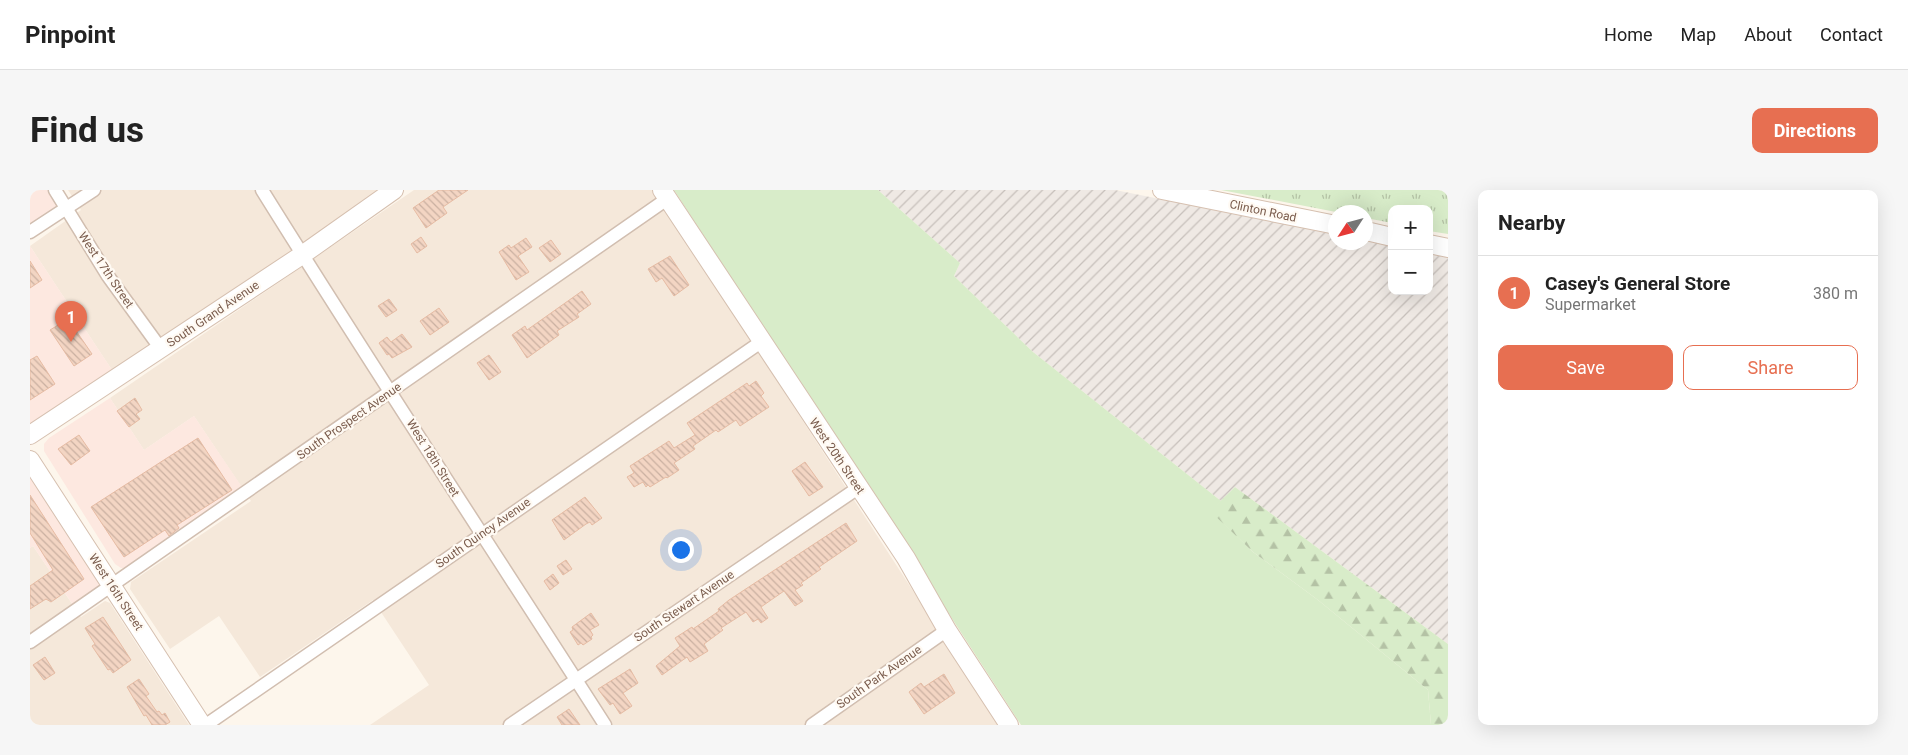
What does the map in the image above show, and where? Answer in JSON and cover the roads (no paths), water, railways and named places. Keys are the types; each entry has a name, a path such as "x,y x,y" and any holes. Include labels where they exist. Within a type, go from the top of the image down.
{"street":[{"name":"West 17th Street","path":"55,190 108,276 161,349"},
{"path":"30,232 94,190"},
{"name":"West 18th Street","path":"262,190 481,535 531,608 605,725"},
{"name":"South Grand Avenue","path":"30,436 302,255 394,190"},
{"name":"Clinton Road","path":"1162,190 1328,223"},
{"name":"West 20th Street","path":"665,194 761,342 906,558 947,630 1009,725"},
{"name":"South Prospect Avenue","path":"30,642 391,391 665,194"},
{"path":"1373,233 1388,236"},
{"path":"1433,245 1448,248"},
{"name":"South Quincy Avenue","path":"204,725 761,342"},
{"name":"West 16th Street","path":"30,460 111,587 204,725"},
{"name":"South Stewart Avenue","path":"510,725 858,488"},
{"name":"South Park Avenue","path":"812,725 947,630"}],"place":[{"name":"Casey's General Store","path":"71,342"}]}
